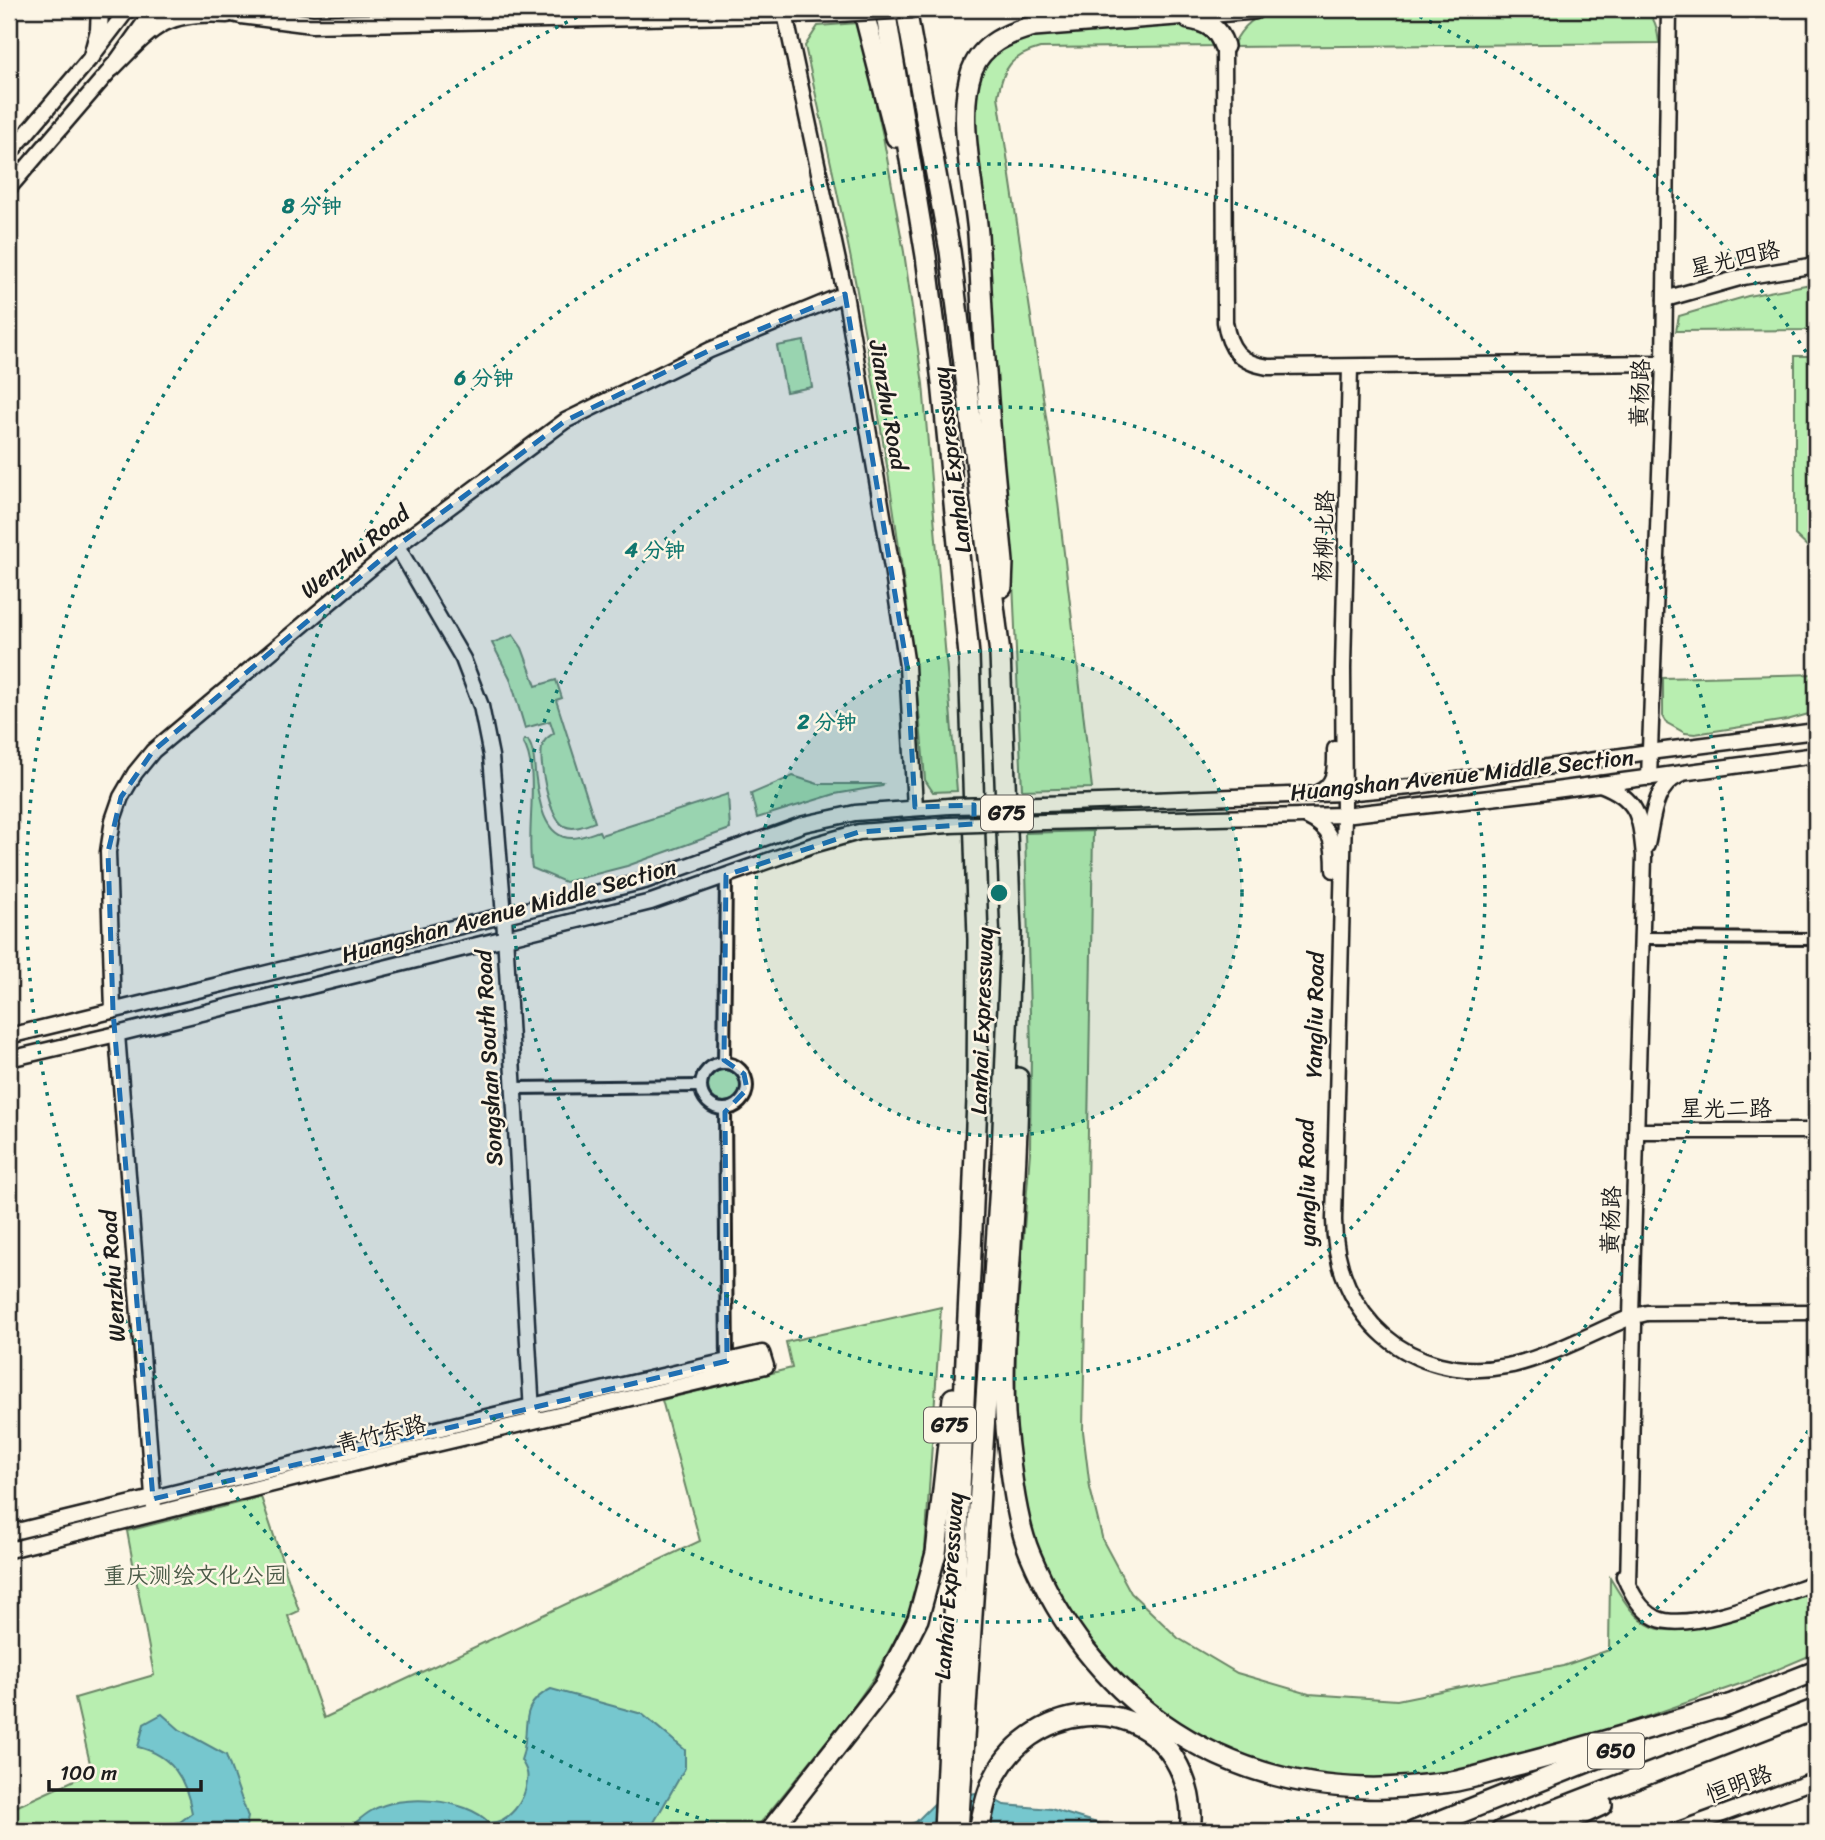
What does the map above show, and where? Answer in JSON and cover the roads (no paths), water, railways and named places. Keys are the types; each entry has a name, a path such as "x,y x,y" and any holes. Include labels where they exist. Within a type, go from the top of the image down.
{"highway":[{"path":"863,9 926,256"},
{"name":"Lanhai Expressway","path":"885,9 926,256 942,382 969,655 978,939 977,1098 972,1230"},
{"name":"Lanhai Expressway","path":"906,9 950,251 1000,654 1012,932 1002,1153 962,1624 958,1831"},
{"path":"1000,654 1003,562 986,372 978,232 965,116 972,71 983,51 998,40 1034,26 1251,10"},
{"path":"1224,46 1232,24 1251,10"},
{"path":"1174,16 1207,24 1215,29 1224,46"},
{"path":"1012,932 1018,1052 1018,1153 1005,1334 1007,1445 1016,1500 1029,1551 1075,1637 1107,1675 1140,1707 1182,1737 1228,1761 1309,1782 1366,1788 1445,1783 1729,1705"},
{"path":"944,1831 962,1624 972,1230"},
{"name":"G75","path":"770,1831 884,1686 918,1619 936,1553 972,1230"},
{"name":"G50","path":"1415,1831 1816,1671"},
{"name":"G50","path":"1501,1831 1816,1709"},
{"path":"979,1831 991,1784 1008,1758 1029,1736 1069,1718 1103,1714 1131,1722 1158,1738 1176,1760 1188,1787 1193,1816 1190,1831"},
{"path":"1546,1831 1739,1740"}],"main road":[{"path":"92,56 99,30 100,9"},
{"path":"215,9 241,15"},
{"path":"112,68 153,28 170,18 204,13 312,24 837,13 913,9"}],"street":[{"path":"9,154 128,9"},
{"path":"9,188 112,68 154,9"},
{"name":"黄杨路","path":"1649,778 1664,363 1668,9"},
{"name":"Jianzhu Road","path":"785,12 845,294 892,568 907,666 915,807"},
{"path":"1224,46 1224,294 1227,337 1238,355 1255,365 1268,368 1664,363"},
{"name":"星光四路","path":"1665,299 1743,277 1816,265"},
{"name":"Wenzhu Road","path":"113,1011 108,852 113,820 121,797 135,773 153,751 397,546 565,421 710,350 845,294"},
{"name":"杨柳北路","path":"1343,706 1350,367"},
{"name":"Songshan South Road","path":"397,546 463,659 481,706 491,756 505,937 532,1421"},
{"path":"1312,795 1327,789 1333,779 1336,731 1343,706"},
{"name":"Yangliu Road","path":"1343,706 1344,815 1334,1220 1336,1255 1353,1299 1372,1325 1401,1348 1434,1363 1471,1370 1528,1361 1631,1323"},
{"name":"Huangshan Avenue Middle Section","path":"9,1036 645,881 804,824 855,813 915,807 1344,793 1410,787 1816,731"},
{"name":"Huangshan Avenue Middle Section","path":"9,1059 651,902 813,845 859,832 949,825 1344,815 1816,755"},
{"path":"1644,856 1660,792 1669,782 1686,773"},
{"path":"1600,784 1619,792 1636,808 1644,856"},
{"name":"yangliu Road","path":"1307,817 1318,822 1328,832 1334,855 1327,1237 1340,1290 1355,1316 1380,1343 1413,1364 1452,1376 1471,1378 1510,1373 1529,1367 1661,1312 1816,1312"},
{"name":"黄杨路","path":"1644,856 1631,1323 1628,1584 1644,1608 1656,1618 1671,1622 1707,1619 1816,1583"},
{"path":"724,1062 726,875"},
{"path":"1642,938 1816,939"},
{"name":"Wenzhu Road","path":"117,1034 155,1514"},
{"path":"724,1062 739,1068 747,1081 747,1089 740,1103 725,1109 711,1104 702,1093 701,1086 710,1067 724,1062"},
{"path":"513,1088 701,1086"},
{"path":"725,1109 727,1368"},
{"name":"星光二路","path":"1636,1131 1816,1131"},
{"name":"yangliu Road","path":"1631,1323 1661,1320 1816,1321"},
{"name":"青竹东路","path":"9,1550 532,1421 764,1359"},
{"name":"青竹东路","path":"9,1533 532,1406 727,1368"},
{"name":"恒明路","path":"1676,1831 1816,1780"}],"water":[{"path":"551,1689 642,1714 685,1750 685,1768 649,1831 345,1831 364,1815 383,1805 415,1800 450,1803 479,1815 489,1823 509,1815 515,1810 526,1789 527,1775 521,1760 529,1711 540,1696"},
{"path":"162,1714 180,1730 226,1755 248,1817 245,1831 123,1831 180,1822 192,1813 186,1789 176,1770 160,1756 138,1747 144,1724"},
{"path":"981,1792 1004,1805 1051,1809 1123,1831 893,1831 916,1822 938,1800"}],"park label":[{"name":"重庆测绘文化公园","path":"195,1575"}]}
